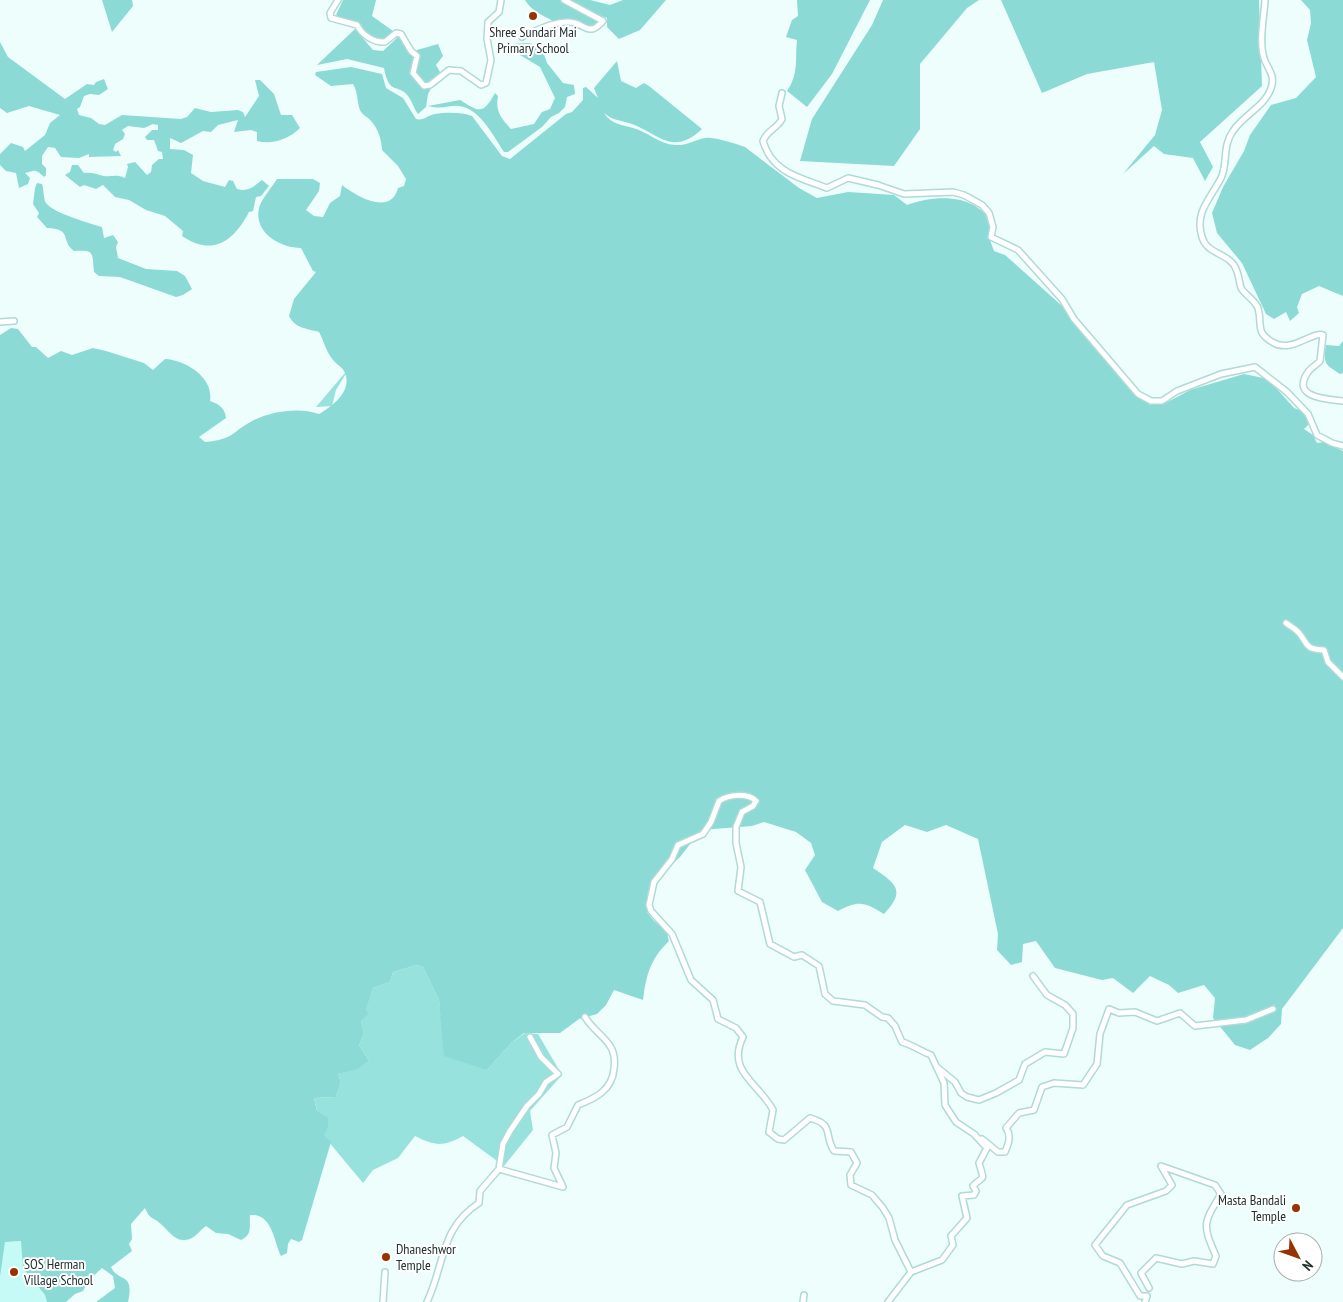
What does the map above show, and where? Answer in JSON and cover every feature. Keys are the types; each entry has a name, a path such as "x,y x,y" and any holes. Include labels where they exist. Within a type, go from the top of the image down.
{"street":[{"path":"338,0 330,13 331,18 357,26 360,32 377,42 385,42 396,33 401,34 411,51 417,56 413,73 424,86 430,85 449,70 461,72 481,85 486,82 491,60 486,37 488,22 499,12 502,0"},
{"path":"522,37 540,27 552,24 573,22 589,30 594,29 603,21 564,0"},
{"path":"1265,0 1264,53 1272,72 1272,86 1267,98 1234,128 1228,138 1221,178 1204,205 1200,225 1201,236 1205,246 1235,267 1242,288 1258,307 1258,327 1265,337 1276,345 1281,345 1299,344 1315,334 1323,335 1320,361 1308,371 1303,380 1303,388 1309,394 1322,399 1343,402"},
{"path":"782,93 779,106 782,119 776,126 770,129 763,141 765,150 781,168 793,177 827,188 848,178 878,185 904,194 953,192 973,198 990,213 993,227 991,238 1018,250 1062,299 1074,318 1138,394 1151,401 1162,401 1177,391 1217,375 1255,367 1287,392 1308,414 1317,435 1332,443 1343,446"},
{"path":"0,322 14,321"},
{"path":"1286,622 1299,633 1304,643 1311,650 1324,650 1328,662 1343,676"},
{"path":"911,1272 895,1240 889,1218 883,1208 872,1195 851,1185 850,1175 857,1163 851,1152 834,1151 829,1143 828,1129 823,1122 810,1118 784,1140 778,1139 769,1132 773,1110 739,1067 738,1047 743,1037 736,1028 718,1019 713,1000 691,980 672,934 651,911 649,905 654,882 672,859 678,845 684,841 699,838 707,830 719,801 727,797 747,795 756,802 753,806 742,812 736,827 736,843 741,867 738,891 760,902 770,944 794,957 802,955 819,966 825,994 833,1001 865,1005 882,1017 888,1018 895,1026 902,1042 919,1047 923,1052 931,1055 944,1084 945,1105 956,1122 998,1152 1005,1152 1009,1143 1009,1132 1006,1128 1019,1113 1034,1110 1042,1087 1054,1083 1083,1085 1097,1064 1100,1034 1109,1009 1119,1013 1135,1012 1157,1021 1180,1013 1195,1026 1246,1020 1273,1009"},
{"path":"938,1068 955,1082 967,1097 979,1100 996,1094 1019,1080 1025,1064 1045,1052 1064,1054 1073,1028 1073,1014 1066,1005 1047,995 1033,976"},
{"path":"499,1169 563,1188 554,1168 556,1153 552,1135 567,1127 578,1105 592,1100 606,1090 611,1083 615,1066 611,1046 597,1034 585,1017"},
{"path":"427,1302 437,1277 449,1234 468,1210 479,1203 480,1191 499,1169 503,1144 527,1106 539,1094 546,1082 558,1074 541,1057 530,1037"},
{"path":"888,1302 911,1272 942,1260 953,1245 951,1236 966,1218 962,1196 974,1195 976,1191 973,1186 984,1178 979,1163 987,1148 974,1134"},
{"path":"1145,1302 1147,1296 1140,1296 1120,1264 1103,1256 1095,1245 1127,1205 1166,1191 1172,1185 1161,1166 1215,1185 1220,1189 1221,1194 1206,1218 1205,1230 1216,1256 1213,1264 1194,1261 1182,1264 1156,1258 1140,1273 1150,1288"},
{"path":"383,1302 385,1272"},
{"path":"803,1302 804,1294"}],"shaded area":[{"path":"102,0 132,0 133,6 112,32"},
{"path":"343,0 376,0 372,16 393,31 388,40 381,43 369,38 361,24 341,19 336,15"},
{"path":"525,0 563,0 601,22 592,27 571,24 559,25 536,11"},
{"path":"570,0 590,0 610,5 623,0 666,0 640,30 619,39 607,27 607,18 590,12"},
{"path":"797,0 870,0 832,74 807,107 787,91 795,72 797,40 786,37 792,20 798,16"},
{"path":"883,0 979,0 967,8 920,64 920,129 894,166 800,161 812,119 872,25"},
{"path":"1001,0 1259,0 1262,86 1200,142 1213,167 1205,181 1193,158 1164,154 1154,146 1123,174 1155,135 1162,110 1154,62 1087,74 1042,93"},
{"path":"1301,0 1343,0 1343,296 1319,286 1302,294 1297,307 1299,313 1290,321 1286,312 1274,319 1266,314 1242,263 1217,233 1212,213 1223,187 1244,151 1250,135 1271,105 1296,98 1316,77 1307,40 1311,23 1310,10"},
{"path":"355,29 373,50 383,51 399,36 410,52 438,44 443,56 436,65 440,72 428,94 426,107 418,114 408,96 401,90 391,86 388,82 384,68 347,59 317,65"},
{"path":"0,42 8,57 65,99 87,84 94,85 96,82 104,79 108,89 99,95 90,94 84,96 80,107 77,109 79,115 91,118 99,124 105,125 122,115 181,119 187,117 195,108 211,112 238,110 243,112 245,117 259,96 255,80 260,80 274,94 281,115 292,115 300,128 291,135 275,142 263,142 257,141 257,132 251,130 234,132 238,120 218,125 211,132 203,131 181,143 170,138 170,149 184,150 193,155 191,173 203,181 225,187 229,180 233,181 237,189 241,190 250,188 262,180 269,186 261,196 256,197 253,211 249,212 230,237 214,245 193,242 182,236 183,231 165,216 146,210 129,200 115,197 103,185 96,189 84,185 80,187 65,175 70,172 72,165 78,165 84,173 125,178 127,164 135,162 147,175 151,172 152,165 159,159 163,159 162,152 158,151 154,140 147,140 145,137 152,130 158,130 158,125 153,124 144,128 128,126 122,130 125,134 123,139 115,144 113,150 116,152 118,150 121,156 89,157 89,154 79,158 61,157 55,148 48,147 42,156 42,164 46,168 46,175 44,177 35,171 25,173 30,178 28,184 19,188 16,173 6,171 0,165 0,154 11,143 23,147 25,151 45,135 50,123 60,115 29,106 7,113 0,108"},
{"path":"528,43 541,46 547,63 563,83 574,85 575,94 567,97 565,107 559,113 551,117 542,127 508,152 504,152 480,117 467,108 459,106 438,108 428,106 460,100 476,109 480,109 487,105 495,93 498,96 497,106 500,114 511,129 534,124 542,112 550,109 555,98 540,67 510,49 512,44"},
{"path":"617,61 621,81 636,88 644,83 702,129 692,137 674,142 659,138 642,128 611,118 604,113 614,122 669,144 683,145 708,138 745,147 799,188 817,198 848,192 894,195 907,205 919,201 944,198 957,199 968,203 988,217 994,229 990,240 994,251 1005,255 1061,305 1099,354 1150,405 1162,405 1190,390 1244,374 1268,379 1294,408 1302,411 1311,422 1304,429 1313,435 1317,443 1324,442 1343,451 1343,928 1282,1009 1281,1024 1268,1038 1250,1050 1235,1045 1213,1018 1215,998 1204,985 1178,993 1169,985 1150,976 1133,993 1113,978 1102,980 1055,968 1036,941 1023,944 1022,962 1011,965 997,950 998,934 978,839 946,825 927,832 905,825 882,842 873,868 892,883 896,893 891,906 884,914 861,904 851,905 838,911 822,902 805,870 815,855 811,843 796,832 764,822 752,826 701,830 680,857 653,881 647,896 647,912 654,921 666,930 669,941 658,954 650,968 643,1000 614,990 606,1005 597,1014 579,1019 560,1033 524,1033 511,1043 487,1070 444,1056 439,1000 423,967 417,965 393,972 390,982 373,988 366,1009 368,1014 361,1021 364,1034 359,1045 369,1061 357,1069 338,1074 341,1082 336,1097 314,1098 317,1111 328,1118 328,1127 324,1135 331,1142 302,1240 299,1242 291,1239 288,1244 287,1253 281,1256 268,1224 258,1216 250,1215 249,1233 241,1240 228,1234 216,1233 206,1226 192,1238 181,1240 173,1236 150,1216 145,1208 131,1224 132,1239 129,1244 132,1251 111,1267 114,1272 128,1282 130,1292 128,1302 96,1302 115,1288 113,1276 102,1268 88,1281 83,1291 75,1294 66,1302 47,1302 45,1295 23,1268 21,1241 5,1242 0,1277 0,335 11,328 18,329 32,347 36,347 48,358 61,351 72,355 93,348 144,363 153,370 165,359 189,366 203,377 210,392 210,401 221,407 226,418 199,437 205,442 228,437 254,420 269,414 295,410 319,414 340,397 346,385 346,378 343,370 329,354 319,332 298,326 289,316 294,299 316,272 313,271 301,248 284,245 263,230 258,214 260,205 277,179 313,179 320,183 319,191 306,210 314,216 323,217 330,203 340,196 342,185 364,199 381,203 388,201 394,196 398,188 404,186 406,179 398,166 382,150 376,127 360,110 353,84 331,86 315,75 316,72 351,67 382,74 386,88 403,98 416,119 444,113 459,113 472,116 502,156 510,159 566,114 572,112 583,100 583,88 586,87 598,98 594,88"},
{"path":"37,183 42,184 45,201 50,207 102,227 104,238 113,235 118,242 116,247 118,258 146,269 177,271 185,276 192,289 176,297 120,277 99,276 94,272 92,256 89,252 74,251 60,230 47,228 37,217 39,213 33,204"},
{"path":"1343,341 1343,373 1340,374 1326,363 1325,351 1326,345 1339,346"},
{"path":"350,367 336,390 332,406 316,407"},
{"path":"417,965 423,967 439,1000 441,1016 487,1070 511,1043 525,1033 538,1034 562,1075 530,1111 533,1130 504,1166 463,1136 450,1142 439,1144 428,1142 415,1136 398,1158 373,1170 363,1183 323,1135 314,1098 336,1097 341,1082 338,1074 357,1068 369,1061 359,1045 364,1034 361,1021 373,988 390,982 393,972"},
{"name":"SOS Herman Village School","path":"22,1241 23,1268 45,1295 47,1302 0,1302 0,1277 5,1242"}],"place":[{"name":"Shree Sundari Mai Primary School","path":"533,16"},
{"name":"Masta Bandali Temple","path":"1296,1208"},
{"name":"Dhaneshwor Temple","path":"386,1257"},
{"name":"SOS Herman Village School","path":"14,1272"}]}
